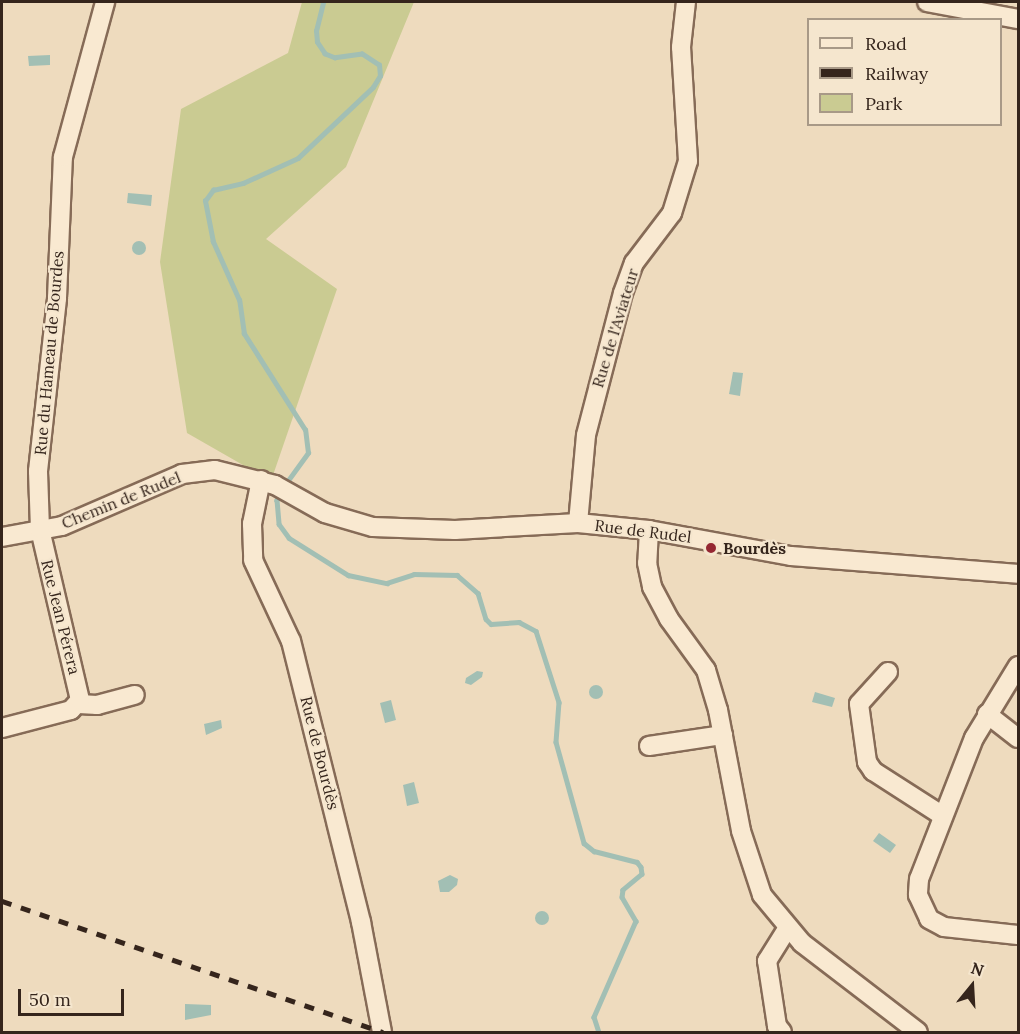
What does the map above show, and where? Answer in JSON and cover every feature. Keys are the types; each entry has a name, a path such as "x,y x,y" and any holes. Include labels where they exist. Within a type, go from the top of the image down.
{"street":[{"name":"Rue du Hameau de Bourdes","path":"40,529 38,471 57,298 63,157 105,2"},
{"name":"Rue de l'Aviateur","path":"578,523 586,435 623,293 634,263 672,213 688,161 681,47 686,2"},
{"path":"927,2 1018,19"},
{"name":"Chemin de Rudel","path":"2,537 62,526 183,474 215,470 268,482"},
{"name":"Rue de Rudel","path":"268,482 325,513 373,527 455,530 578,523 649,530 791,556 1018,574"},
{"name":"Rue de Bourdès","path":"268,482 252,524 253,560 291,641 361,922 382,1032"},
{"name":"Rue Jean Pérera","path":"40,529 80,694 78,704"},
{"path":"649,530 647,563 652,587 669,619 706,670 723,735 741,831 762,895 787,929 918,1032"},
{"path":"1018,666 987,714 943,816 919,879 922,910 929,919 944,927 1018,935"},
{"path":"888,672 859,704 867,762 873,771 943,816"},
{"path":"2,728 71,710 78,704 97,705 135,695"},
{"path":"987,714 1018,738"},
{"path":"649,746 723,735"},
{"path":"782,1032 777,1026 767,961 787,929"}],"green space":[{"path":"302,2 414,2 346,167 266,239 337,289 271,481 187,433 160,262 181,109 288,53"}],"shaded area":[{"path":"50,55 50,65 29,66 28,56"},
{"path":"128,193 152,195 151,206 127,203"},
{"path":"136,241 142,241 146,248 142,255 136,255 132,251 132,245"},
{"path":"733,372 743,373 740,396 729,394"},
{"path":"477,671 483,672 482,677 471,685 465,683 466,678"},
{"path":"596,685 601,687 603,692 601,697 596,699 591,697 589,692 591,687"},
{"path":"815,692 835,698 832,707 812,702"},
{"path":"391,700 396,720 385,723 380,703"},
{"path":"221,720 222,728 206,735 204,724"},
{"path":"414,782 419,803 407,806 403,785"},
{"path":"879,833 896,845 890,853 873,841"},
{"path":"450,875 458,879 457,885 449,892 440,892 438,881"},
{"path":"542,911 547,913 549,918 547,923 542,925 537,923 535,918 537,913"},
{"path":"185,1004 211,1005 211,1015 185,1020"}],"waterway":[{"path":"284,486 308,453 305,430 244,334 239,300 213,242 205,201 213,190 243,183 298,158 373,87 380,76 379,65 362,54 335,58 325,54 317,42 316,31 323,2"},
{"path":"280,493 277,500 279,524 289,538 348,575 387,583 414,574 457,575 478,593 486,619 491,624 519,622 536,631 559,702 556,742 584,843 594,851 637,862 641,867 642,874 623,890 622,897 636,921 594,1017 599,1032"}],"railway":[{"path":"2,901 383,1032"}],"place":[{"name":"Bourdès","path":"711,548"}]}
